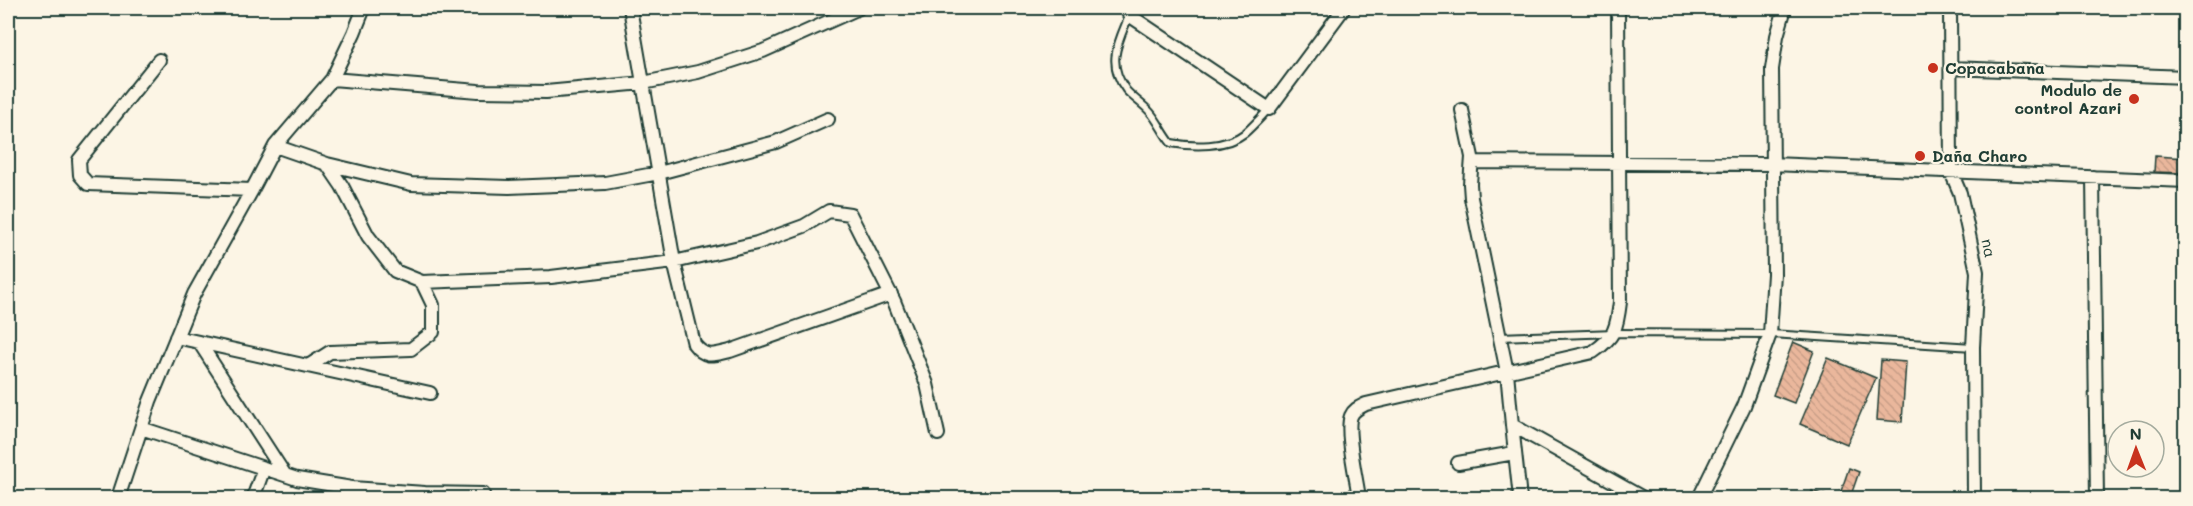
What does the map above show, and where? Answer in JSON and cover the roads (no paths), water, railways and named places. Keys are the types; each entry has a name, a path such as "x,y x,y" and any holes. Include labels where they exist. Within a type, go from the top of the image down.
{"street":[{"path":"118,498 141,428 194,294 275,146 332,79 364,8"},
{"path":"630,8 674,262 694,344 700,352 713,356 730,351 891,294"},
{"path":"332,79 478,92 546,92 643,83 698,72 763,51 859,8"},
{"path":"1132,11 1269,109 1344,8"},
{"path":"1359,498 1349,430 1350,417 1356,409 1366,404 1593,352 1605,345 1615,333 1620,302 1618,8"},
{"path":"1699,498 1744,406 1770,334 1774,274 1772,69 1777,36 1785,8"},
{"name":"na","path":"1950,8 1951,172 1960,193 1977,273 1973,347 1974,498"},
{"path":"159,60 79,160 80,175 88,184 252,190"},
{"path":"1951,68 2186,77"},
{"path":"1462,110 1472,162 1471,198 1507,372 1520,498"},
{"path":"275,146 327,164 411,184 509,187 605,183 659,173 776,142 828,119"},
{"path":"1472,162 1772,164 2186,180"},
{"path":"327,164 342,186 368,236 395,271 422,282 551,277 674,262 757,243 804,226 829,211 850,214 891,294 927,384 938,434"},
{"path":"2093,177 2097,498"},
{"path":"308,366 330,352 411,349 433,332 433,305 422,282"},
{"path":"176,337 430,393"},
{"path":"199,342 285,475"},
{"path":"1512,424 1643,498"},
{"path":"141,428 285,475 352,488 483,494"},
{"path":"1458,463 1514,453"},
{"path":"253,498 264,468"}],"lane":[{"path":"1132,11 1115,49 1116,71 1127,91 1152,114 1162,133 1171,143 1187,146 1222,143 1243,135 1269,109"},
{"path":"1499,337 1615,333 1770,334 1973,347"}],"place":[{"name":"Copacabana","path":"1933,68"},
{"name":"Modulo de control Azari","path":"2134,99"},
{"name":"Daña Charo","path":"1920,156"}]}
